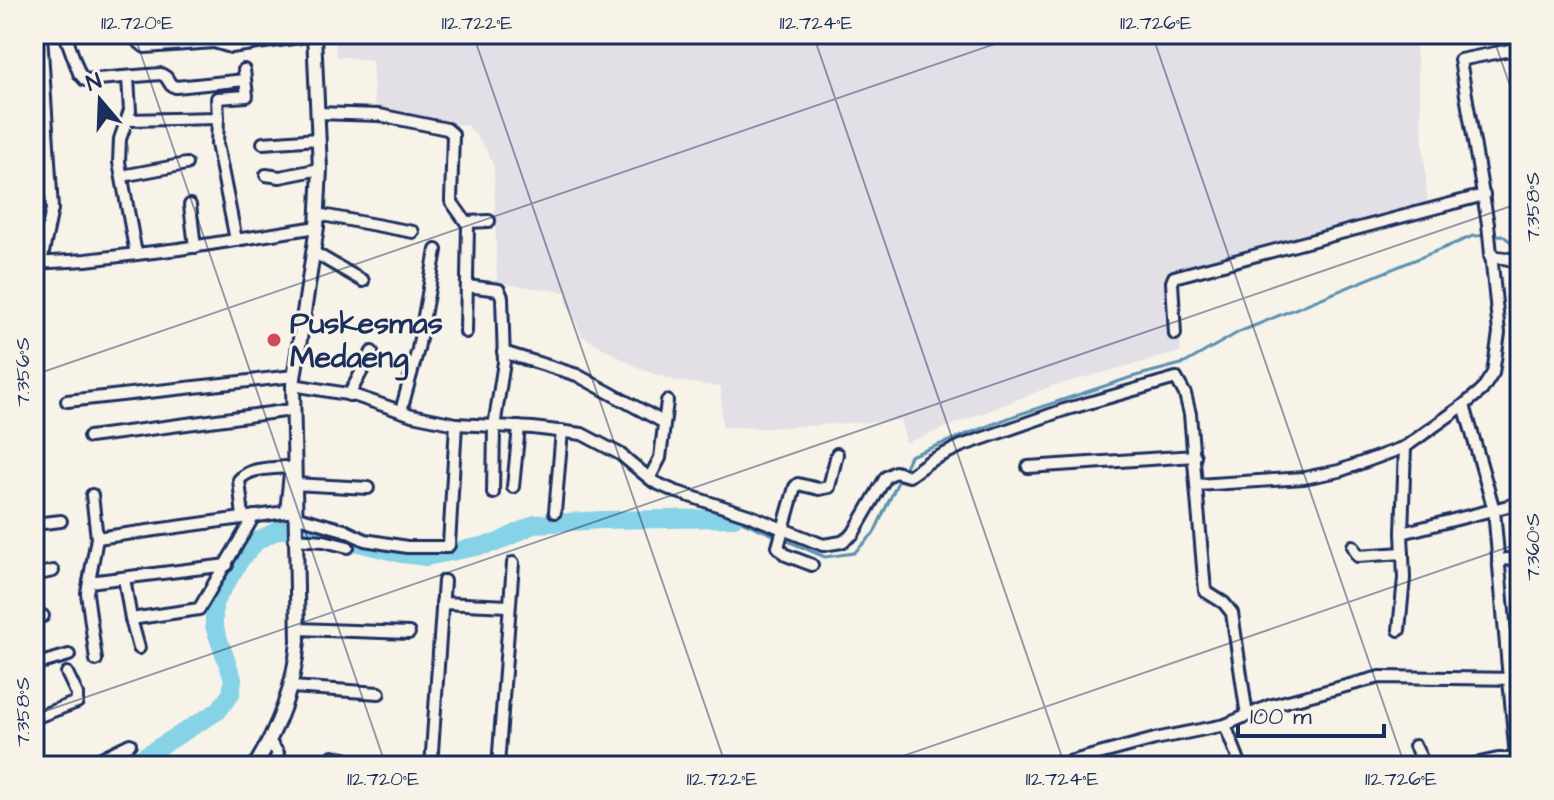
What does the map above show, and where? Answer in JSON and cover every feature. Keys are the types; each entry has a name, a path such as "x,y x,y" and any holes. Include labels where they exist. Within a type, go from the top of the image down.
{"street":[{"path":"41,34 52,209 38,262 86,260 195,247 317,220 413,232"},
{"path":"65,34 79,73 85,80 164,75 176,87 245,75 247,97 217,98 217,144 236,240"},
{"path":"135,34 136,40 145,47 214,38 231,47 314,35 320,169 313,252 293,380 293,522"},
{"path":"1197,485 1304,478 1339,471 1405,447 1482,390 1493,373 1499,333 1484,195 1460,60 1520,48"},
{"path":"128,78 130,111 120,139 122,176 136,254"},
{"path":"317,113 379,115 451,131 454,138 451,201 468,222 466,332"},
{"path":"127,120 218,118"},
{"path":"263,143 318,139"},
{"path":"122,176 186,164"},
{"path":"266,175 280,177 320,169"},
{"path":"1175,334 1174,277 1484,195"},
{"path":"190,205 195,247"},
{"path":"468,222 489,221"},
{"path":"401,411 418,349 436,250"},
{"path":"1490,250 1520,266"},
{"path":"313,252 363,281"},
{"path":"467,286 501,292 503,352 494,427 493,493"},
{"path":"349,395 372,352"},
{"path":"503,352 577,375 663,422"},
{"path":"67,401 293,380 456,424 582,434 620,454 652,480 674,491 710,501 782,534 823,545 842,542 858,529 886,477 895,472 907,475 961,446 1064,410 1172,378 1179,380 1185,394 1195,456 1198,536 1205,591 1224,603 1232,613 1247,716"},
{"path":"652,480 660,458 667,401"},
{"path":"1464,405 1494,510 1507,680 1518,759 1470,766"},
{"path":"89,437 292,410"},
{"path":"97,538 249,517 344,530 365,540 391,545 449,545 456,424"},
{"path":"513,487 519,427"},
{"path":"555,512 562,431"},
{"path":"1399,630 1404,578 1405,447"},
{"path":"812,565 779,550 782,534 795,487 798,484 819,489 829,487 837,454"},
{"path":"1028,467 1195,456"},
{"path":"131,619 194,612 201,607 227,565 249,517 239,480 251,471 285,467 290,473 298,629 292,687 255,766"},
{"path":"293,484 368,488"},
{"path":"92,495 97,538 87,600 96,660"},
{"path":"1402,533 1520,503"},
{"path":"34,524 61,521"},
{"path":"293,522 324,541 348,547"},
{"path":"1353,546 1358,556 1403,553"},
{"path":"1498,560 1520,558"},
{"path":"498,766 513,563"},
{"path":"89,582 227,565"},
{"path":"34,575 53,571"},
{"path":"124,578 139,648"},
{"path":"431,766 444,581"},
{"path":"442,603 509,606"},
{"path":"298,629 409,633"},
{"path":"34,665 69,655"},
{"path":"34,718 77,702 77,694 67,673"},
{"path":"1054,766 1155,739 1225,725 1282,702 1380,677 1520,679"},
{"path":"292,687 379,693"},
{"path":"1225,725 1241,766"},
{"path":"269,741 278,753 273,766"},
{"path":"85,766 130,744"},
{"path":"1415,746 1425,766"},
{"path":"323,766 333,756 372,766"}],"shaded area":[{"path":"334,34 1415,34 1428,208 1173,274 1181,352 1052,386 906,443 901,420 769,428 722,427 721,387 676,381 640,369 582,336 567,304 566,292 497,283 494,167 485,147 468,126 375,109 372,60 336,56"}],"waterway":[{"path":"734,518 825,557 854,553 874,533 910,456 1014,416 1185,363 1239,332 1473,236 1502,235 1520,249"},
{"path":"128,766 218,711 231,694 233,679 214,626 214,603 241,559 257,541 278,530 308,530 402,554 426,557 496,543 535,524 734,518"}],"place":[{"name":"Puskesmas Medaeng","path":"274,340"}]}
